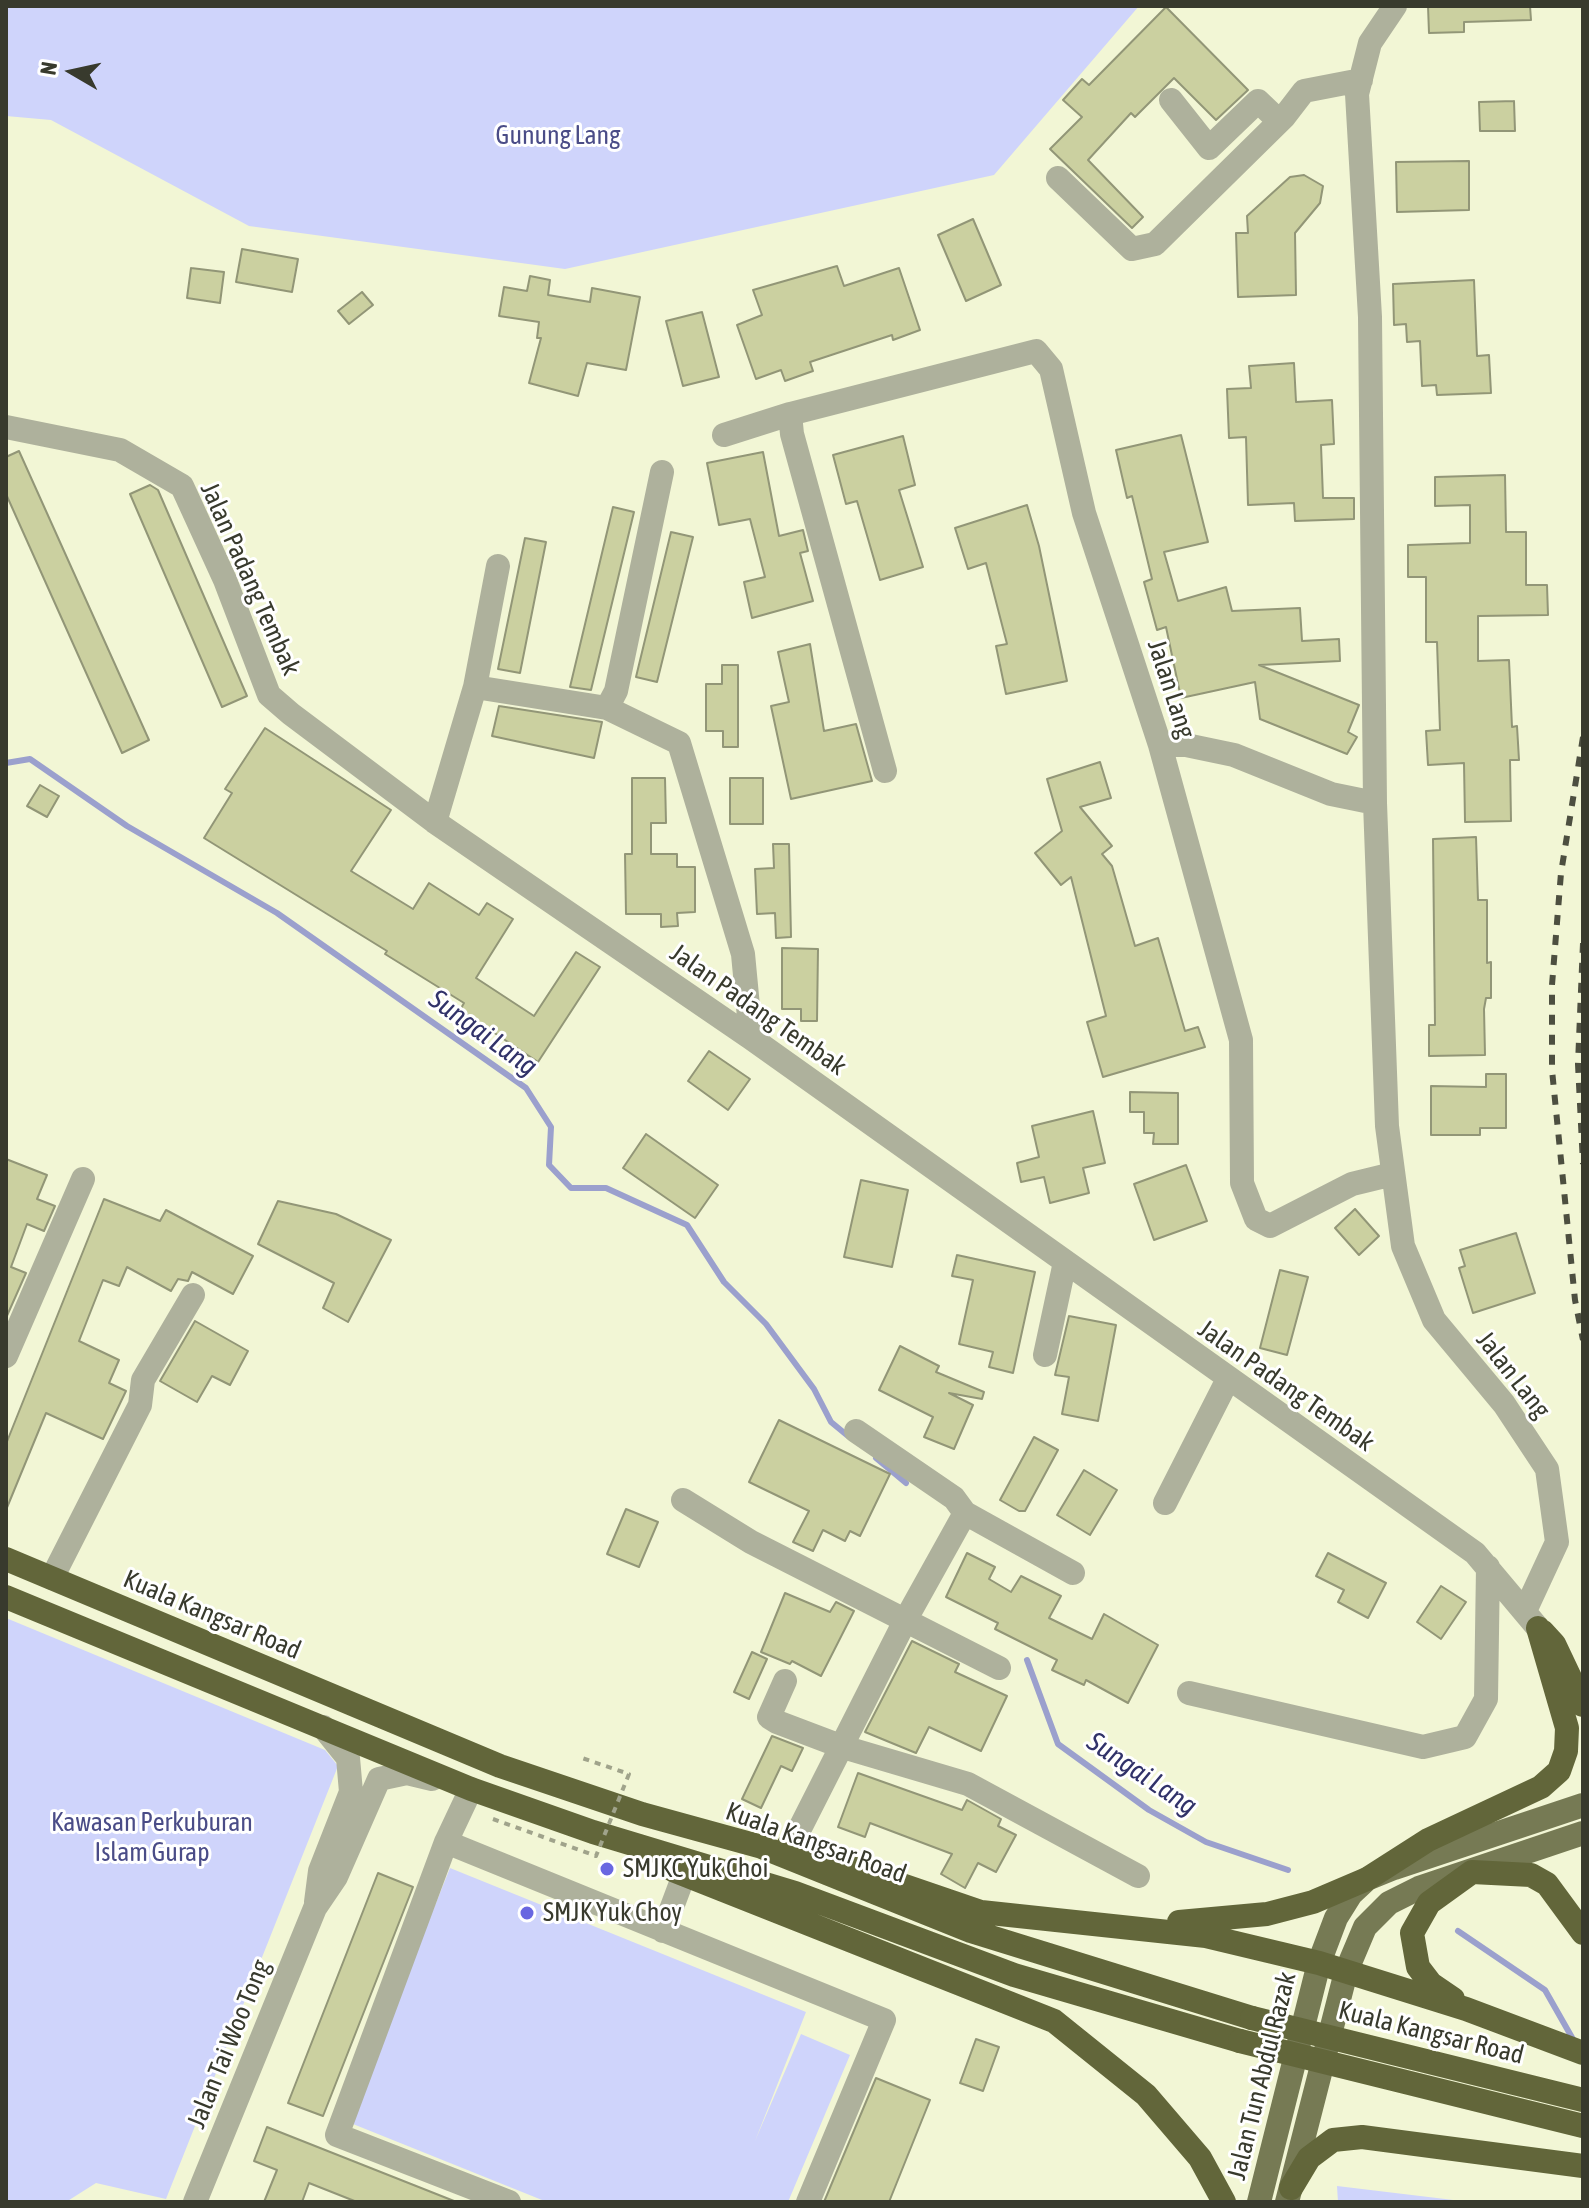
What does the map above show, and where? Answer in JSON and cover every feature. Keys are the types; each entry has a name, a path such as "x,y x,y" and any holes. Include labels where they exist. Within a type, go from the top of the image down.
{"highway":[{"name":"Kuala Kangsar Road","path":"6,1559 500,1766 642,1814 762,1847 971,1931 1252,2018 1583,2100"},
{"name":"Kuala Kangsar Road","path":"6,1597 471,1789 593,1832 795,1893 1014,1975 1240,2041 1583,2126"},
{"path":"1532,1620 1554,1644 1583,1705"},
{"path":"1129,1926 1267,1914 1313,1902 1367,1879 1428,1840 1541,1787 1559,1771 1566,1751 1567,1728 1532,1620"},
{"path":"593,1832 684,1875 1054,2021 1146,2095 1200,2158 1224,2202"},
{"path":"762,1847 791,1846 981,1912 1206,1936 1319,1963 1466,2009 1583,2053"},
{"path":"1466,2009 1431,1984 1418,1967 1412,1933 1429,1903 1472,1872 1518,1871 1539,1879 1547,1884 1583,1933"},
{"path":"1289,2195 1309,2158 1333,2140 1362,2137 1583,2166"}],"main road":[{"path":"1367,1879 1583,1805"},
{"path":"1289,2195 1346,1972 1365,1927 1389,1903 1419,1888 1583,1833"},
{"name":"Jalan Tun Abdul Razak","path":"1259,2202 1319,1963 1336,1918 1351,1894 1367,1879"}],"street":[{"name":"Jalan Lang","path":"1395,6 1370,43 1357,94 1370,317 1375,803 1387,1126 1403,1246 1434,1320 1504,1404 1547,1469 1557,1542 1532,1620"},
{"path":"1058,178 1132,249 1155,244 1279,121 1304,91 1361,80"},
{"path":"1171,100 1209,148 1258,101 1279,121"},
{"name":"Jalan Lang","path":"724,435 790,414 1036,351 1051,369 1084,513 1160,745 1241,1040 1242,1183 1256,1219 1270,1226 1352,1184 1393,1174"},
{"path":"790,414 792,434 885,771"},
{"name":"Jalan Padang Tembak","path":"6,427 120,450 182,486 225,580 269,695 435,822 751,1038 1475,1553 1532,1620"},
{"path":"607,708 616,691 662,472"},
{"path":"435,822 475,687 498,566"},
{"path":"475,687 607,708 679,743 743,954 751,1038"},
{"path":"1160,745 1186,745 1234,755 1331,794 1375,803"},
{"path":"6,1356 83,1179"},
{"path":"1045,1355 1065,1262"},
{"path":"52,1578 140,1405 143,1380 193,1295"},
{"path":"1165,1503 1228,1379"},
{"path":"856,1431 954,1498 965,1513 1073,1573"},
{"path":"683,1500 751,1542 999,1668"},
{"path":"791,1846 906,1619 965,1513"},
{"path":"1189,1693 1423,1747 1465,1737 1486,1699 1488,1567"},
{"path":"785,1681 769,1717 843,1747 968,1784 1138,1876"},
{"name":"Jalan Tai Woo Tong","path":"315,1908 320,1871 351,1792 348,1758 323,1727"},
{"name":"Jalan Tai Woo Tong","path":"195,2202 315,1908 336,1877 379,1779 407,1773 429,1780 447,1778"},
{"path":"471,1789 446,1842 337,2135 509,2202"},
{"path":"446,1842 884,2020 808,2202"},
{"path":"663,1931 684,1875"}],"path":[{"path":"493,1819 596,1856 629,1774 579,1757"}],"green space":[{"name":"Gunung Lang","path":"6,6 1139,6 994,175 565,269 249,226 51,120 6,116"},
{"name":"Kawasan Perkuburan Islam Gurap","path":"6,1618 325,1750 338,1766 166,2199 96,2183 66,2202 6,2202"},
{"path":"450,1868 806,2012 755,2141 801,2034 850,2055 788,2202 547,2202 348,2122"},
{"path":"1337,2186 1470,2202 1338,2202"}],"building":[{"path":"1428,6 1530,6 1531,20 1464,22 1464,32 1429,33"},
{"path":"1166,7 1248,90 1216,120 1174,78 1135,117 1131,113 1088,160 1143,217 1132,228 1050,149 1082,117 1063,100 1082,79 1089,85"},
{"path":"1514,101 1515,131 1480,131 1479,102"},
{"path":"1469,161 1469,210 1397,212 1396,162"},
{"path":"1304,175 1323,186 1320,203 1295,233 1296,295 1238,297 1236,233 1248,233 1247,216 1290,177"},
{"path":"973,219 1001,285 966,301 938,235"},
{"path":"242,249 298,259 292,292 236,282"},
{"path":"837,266 844,286 899,268 920,330 893,340 892,335 810,362 813,371 785,381 781,370 756,379 737,325 762,315 753,290"},
{"path":"191,268 224,272 220,303 187,298"},
{"path":"530,276 550,280 548,295 590,302 592,288 640,297 626,370 587,363 578,396 529,383 541,338 537,338 539,322 499,316 504,287 527,291"},
{"path":"1474,280 1477,356 1489,355 1491,393 1437,395 1436,385 1422,386 1420,341 1407,342 1406,324 1394,325 1393,284"},
{"path":"362,292 373,305 349,324 338,311"},
{"path":"702,312 719,377 683,386 666,321"},
{"path":"1294,363 1296,402 1332,400 1334,444 1321,445 1323,498 1354,498 1354,519 1295,521 1294,503 1248,505 1246,437 1229,438 1227,389 1251,388 1249,366"},
{"path":"1181,435 1208,542 1164,552 1178,601 1226,587 1232,611 1300,608 1302,641 1339,639 1340,661 1259,665 1359,705 1348,732 1357,737 1347,754 1260,719 1255,682 1181,698 1166,627 1157,630 1144,582 1152,579 1132,496 1127,498 1116,450"},
{"path":"903,436 915,485 899,490 923,567 880,580 857,501 846,504 833,455"},
{"path":"19,451 149,740 122,753 6,494 6,457"},
{"path":"763,452 779,536 803,530 808,551 800,553 813,601 752,618 744,582 765,577 750,519 719,525 707,463"},
{"path":"1505,475 1506,532 1526,532 1526,585 1547,585 1548,615 1478,616 1478,661 1509,660 1512,727 1517,726 1519,760 1510,760 1511,821 1465,822 1464,763 1428,765 1426,731 1440,730 1437,642 1426,642 1426,577 1408,577 1408,545 1470,543 1470,505 1435,506 1435,477"},
{"path":"150,485 158,490 247,696 222,707 130,494"},
{"path":"1027,505 1039,546 1067,681 1006,694 996,646 1007,644 986,563 968,569 955,528"},
{"path":"613,507 634,512 591,690 570,687"},
{"path":"671,532 693,537 657,682 636,677"},
{"path":"525,538 546,542 520,673 498,669"},
{"path":"810,644 824,731 856,724 872,781 791,799 771,706 789,702 778,652"},
{"path":"722,665 738,665 738,747 723,747 723,731 706,731 706,684 722,684"},
{"path":"499,706 602,722 594,758 492,736"},
{"path":"265,728 391,810 351,871 413,909 429,883 479,915 487,903 513,919 476,978 534,1016 576,952 600,967 538,1062 460,1010 464,1003 385,954 387,951 204,838 232,793 225,789"},
{"path":"1100,762 1111,798 1080,807 1112,846 1102,854 1112,866 1135,946 1158,938 1185,1031 1198,1027 1205,1047 1103,1077 1087,1022 1106,1016 1071,877 1061,885 1035,853 1062,831 1047,779"},
{"path":"632,778 665,778 666,823 651,823 651,854 677,854 677,867 695,867 695,912 677,913 678,926 661,927 661,914 626,914 625,854 632,854"},
{"path":"730,778 763,778 763,824 730,824"},
{"path":"40,785 59,796 47,817 27,806"},
{"path":"1476,837 1478,900 1487,900 1487,963 1491,962 1491,998 1486,998 1484,1009 1485,1055 1429,1056 1429,1025 1435,1025 1433,839"},
{"path":"773,844 789,844 791,937 776,938 775,913 757,914 755,869 774,868"},
{"path":"782,948 818,949 817,1021 801,1021 801,1009 782,1009"},
{"path":"709,1051 750,1079 728,1110 688,1081"},
{"path":"1486,1074 1506,1074 1506,1128 1480,1128 1480,1135 1431,1135 1431,1086 1486,1087"},
{"path":"1130,1092 1178,1093 1178,1144 1153,1144 1154,1133 1144,1133 1144,1112 1130,1112"},
{"path":"1093,1111 1105,1163 1083,1168 1089,1193 1050,1203 1044,1177 1021,1182 1017,1163 1039,1157 1032,1126"},
{"path":"646,1134 718,1185 695,1218 623,1168"},
{"path":"6,1159 47,1175 37,1199 55,1206 44,1231 27,1224 11,1267 26,1273 6,1318"},
{"path":"1186,1165 1207,1221 1154,1240 1134,1184"},
{"path":"861,1180 908,1190 892,1267 844,1257"},
{"path":"104,1199 160,1221 166,1210 253,1256 233,1294 192,1272 188,1281 178,1279 171,1291 127,1267 119,1286 103,1280 79,1341 119,1360 109,1383 126,1391 103,1439 46,1413 6,1510 6,1444"},
{"path":"278,1201 336,1214 391,1240 348,1322 323,1308 334,1283 258,1244"},
{"path":"1355,1209 1379,1236 1359,1255 1335,1228"},
{"path":"1516,1233 1535,1293 1473,1313 1459,1268 1465,1266 1460,1250"},
{"path":"957,1255 1035,1272 1013,1373 989,1367 993,1352 959,1344 973,1280 952,1276"},
{"path":"1280,1270 1308,1277 1287,1355 1260,1348"},
{"path":"1069,1316 1116,1325 1098,1421 1062,1414 1069,1377 1055,1375"},
{"path":"195,1321 248,1351 230,1385 212,1376 197,1402 160,1381"},
{"path":"900,1346 939,1366 936,1372 984,1392 982,1399 949,1393 973,1405 954,1449 924,1437 933,1417 879,1390"},
{"path":"779,1420 890,1474 860,1536 850,1531 845,1541 823,1530 813,1551 793,1542 809,1511 749,1482"},
{"path":"1034,1437 1058,1450 1025,1511 1019,1511 1000,1500"},
{"path":"1084,1470 1117,1490 1090,1535 1057,1515"},
{"path":"626,1509 658,1522 639,1567 607,1554"},
{"path":"967,1553 995,1567 989,1579 1011,1592 1021,1576 1061,1596 1049,1618 1092,1639 1104,1614 1158,1645 1128,1703 1086,1680 1084,1685 1052,1670 1057,1660 995,1629 998,1623 946,1597"},
{"path":"1328,1553 1386,1583 1368,1618 1338,1602 1344,1590 1316,1576"},
{"path":"1441,1586 1466,1602 1441,1639 1417,1622"},
{"path":"785,1593 830,1612 836,1602 854,1611 821,1676 792,1661 790,1664 761,1652"},
{"path":"912,1641 959,1664 955,1672 1007,1696 981,1751 929,1727 916,1753 865,1732"},
{"path":"752,1652 767,1659 749,1699 734,1692"},
{"path":"772,1736 803,1748 792,1771 781,1766 761,1808 742,1799"},
{"path":"858,1773 962,1810 967,1800 1001,1819 998,1826 1016,1835 996,1872 978,1863 965,1888 941,1874 952,1854 870,1823 865,1837 838,1827"},
{"path":"378,1873 413,1887 323,2116 288,2103"},
{"path":"976,2039 999,2047 983,2091 960,2083"},
{"path":"876,2078 930,2100 889,2202 824,2202"},
{"path":"267,2127 454,2202 357,2202 309,2183 302,2202 264,2202 277,2170 254,2161"}],"waterway":[{"name":"Sungai Lang","path":"6,763 30,759 127,826 277,913 526,1088 551,1127 549,1165 571,1188 606,1188 687,1225 724,1282 766,1324 814,1389 831,1422 848,1436"},
{"name":"Sungai Lang","path":"876,1458 906,1483"},
{"name":"Sungai Lang","path":"1027,1660 1058,1744 1149,1810 1206,1842 1288,1870"},
{"path":"1458,1931 1545,1990 1574,2041"}],"railway":[{"path":"1583,737 1561,873 1552,985 1552,1070 1575,1300 1583,1340"},
{"path":"1583,943 1578,1064 1583,1164"}],"place":[{"name":"SMJKC Yuk Choi","path":"607,1869"},
{"name":"SMJK Yuk Choy","path":"527,1913"}]}
